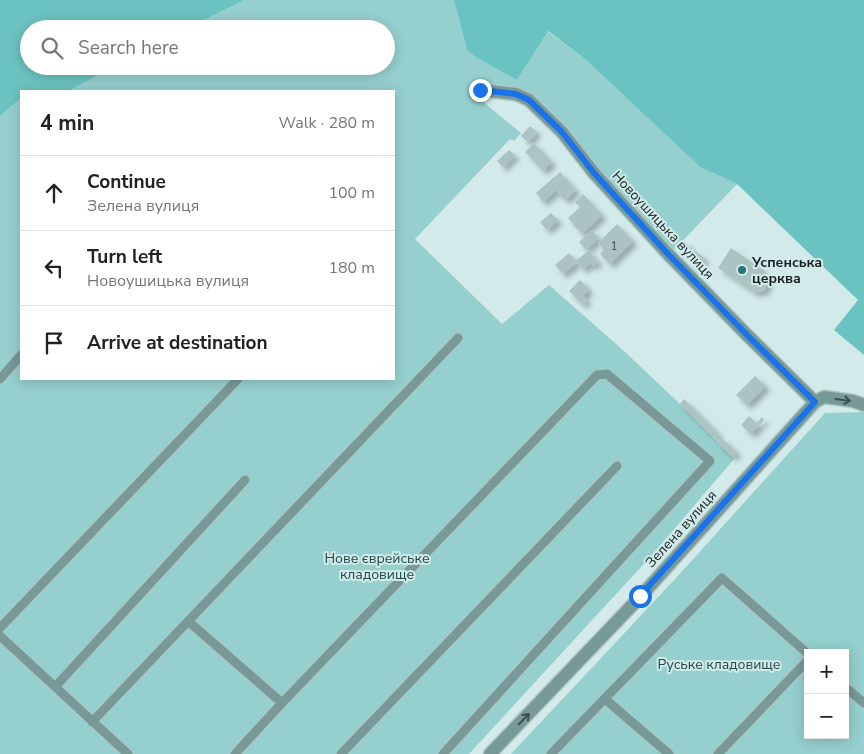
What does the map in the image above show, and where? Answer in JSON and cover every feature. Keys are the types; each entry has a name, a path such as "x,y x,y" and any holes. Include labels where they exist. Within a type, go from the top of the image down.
{"street":[{"name":"Новоушицька вулиця","path":"480,90 516,94 529,100 562,132 594,173 669,255 815,402"},
{"path":"815,402 824,397 853,401 864,405"},
{"name":"Зелена вулиця","path":"490,754 640,596 815,402"}],"lane":[{"path":"92,722 458,338"},
{"path":"0,378 20,356"},
{"path":"235,754 597,375 607,374 710,461 443,754"},
{"path":"0,628 237,380"},
{"path":"341,754 617,466"},
{"path":"55,687 245,480"},
{"path":"552,754 722,578 804,650"},
{"path":"188,621 282,703"},
{"path":"1,638 128,754"},
{"path":"718,754 804,664"},
{"path":"849,691 864,704"},
{"path":"604,699 669,754"}],"green space":[{"name":"Нове єврейське кладовище","path":"244,0 454,0 467,50 475,57 517,80 547,31 585,59 700,167 737,184 672,252 518,90 475,85 475,95 521,133 514,141 510,139 415,239 502,324 549,285 624,351 734,459 652,555 469,754 0,754 0,116 20,99 20,380 395,380 395,90 71,90 98,75 395,75 395,20 204,20"},
{"name":"Руське кладовище","path":"864,412 864,754 511,754 676,578 825,413"}],"shaded area":[{"path":"0,0 244,0 204,20 20,20 20,75 98,75 71,90 20,90 20,99 0,116"},
{"path":"454,0 864,0 864,355 834,330 858,300 737,184 700,167 585,59 548,31 517,80 475,57 467,50"}],"building":[{"path":"530,126 537,132 528,142 521,136"},
{"path":"534,143 552,162 543,171 525,152"},
{"path":"509,150 515,155 503,167 497,161"},
{"path":"560,172 576,190 565,200 556,190 543,202 536,193"},
{"path":"583,194 602,215 582,234 568,218 580,207 575,202"},
{"path":"551,213 558,220 547,230 540,222"},
{"path":"617,224 633,241 610,264 600,254 604,250 598,243"},
{"path":"592,230 599,238 586,250 579,242"},
{"path":"685,242 690,247 684,253 679,249"},
{"name":"Успенська церква","path":"731,248 766,272 768,282 764,291 754,292 718,268"},
{"path":"589,250 598,262 593,266 591,263 583,269 576,261"},
{"path":"696,251 705,259 697,268 688,260"},
{"path":"569,253 577,262 563,274 555,265"},
{"path":"580,280 589,289 583,296 587,300 583,305 569,291"},
{"path":"755,376 766,386 747,405 736,395"},
{"path":"684,399 719,434 715,439 680,404"},
{"path":"749,416 757,423 762,417 764,420 751,434 741,425"},
{"path":"722,438 737,452 732,457 717,442"}],"place":[{"name":"Успенська церква","path":"742,270"}],"route":[{"path":"480,90 516,94 529,100 562,132 594,173 669,255 815,402 640,596"}]}
